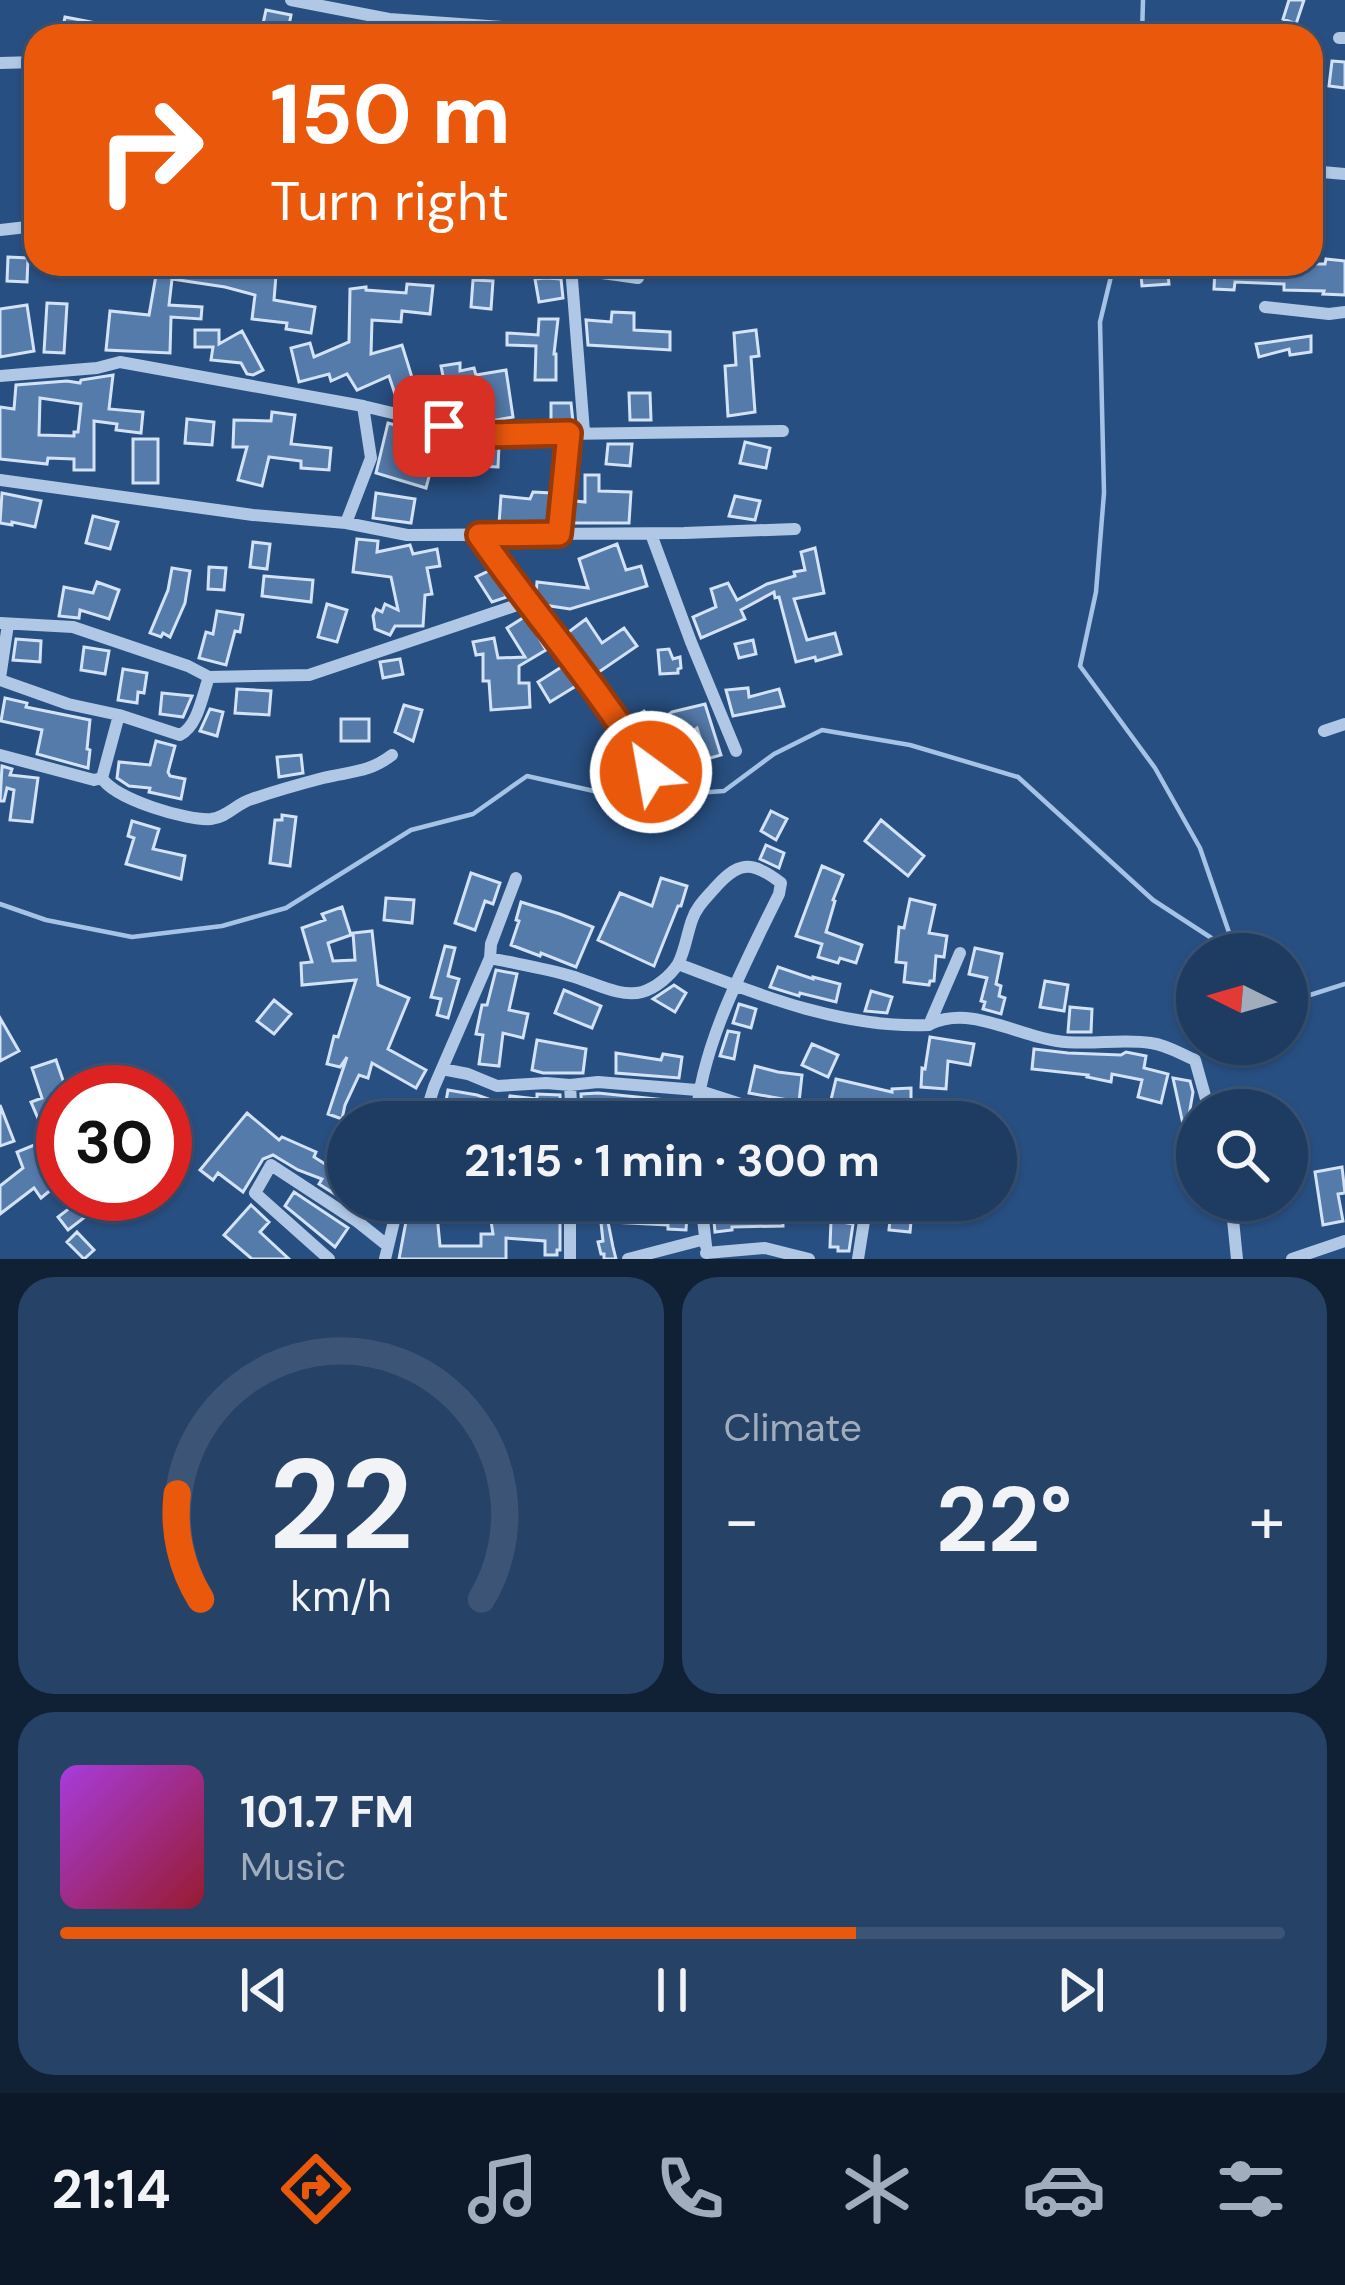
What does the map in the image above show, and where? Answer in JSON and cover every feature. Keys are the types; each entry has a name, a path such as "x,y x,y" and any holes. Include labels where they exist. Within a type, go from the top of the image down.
{"street":[{"path":"291,0 388,19 459,24"},
{"path":"559,534 576,432 571,276"},
{"path":"626,276 638,278"},
{"path":"1265,307 1345,312"},
{"path":"0,376 120,362 363,406 485,435 784,431"},
{"path":"346,523 371,458 363,406"},
{"path":"0,480 346,523 407,535 795,529"},
{"path":"651,534 736,752"},
{"path":"479,535 620,722 651,772"},
{"path":"208,677 194,719 180,735 68,704 0,679 4,624 73,627 208,677 309,675 526,602"},
{"path":"119,715 102,778 108,788 191,818 225,816 246,800 375,768 392,755"},
{"path":"1324,731 1345,724"},
{"path":"0,755 94,780 102,778"},
{"path":"490,958 633,994 648,991 678,964 698,907 735,868 749,866 772,876 781,883 779,894 735,986 697,1101"},
{"path":"431,1101 490,958 516,878"},
{"path":"929,1025 960,953"},
{"path":"678,964 835,1016 911,1026 963,1016 1063,1042 1161,1045 1195,1060 1203,1089"},
{"path":"442,1069 497,1086 598,1082 698,1090 731,1101"},
{"path":"570,1085 571,1101"},
{"path":"329,1259 255,1193 271,1165 358,1222 387,1252"},
{"path":"387,1252 394,1221"},
{"path":"570,1221 570,1259"},
{"path":"858,1259 864,1221"},
{"path":"1234,1221 1237,1259"},
{"path":"1292,1259 1345,1240"},
{"path":"628,1259 765,1248 809,1259"}],"building":[{"path":"1289,0 1304,0 1296,24 1283,19"},
{"path":"266,10 291,15 289,24 263,24"},
{"path":"65,17 91,22 91,24 64,24"},
{"path":"1332,61 1345,62 1345,88 1329,86"},
{"path":"8,257 24,258 27,282 7,281"},
{"path":"1326,259 1345,261 1345,295 1284,290 1284,284 1235,282 1234,290 1214,289 1215,276 1323,276"},
{"path":"156,276 276,276 274,300 315,307 311,333 286,329 287,323 252,319 255,295 172,279 169,305 202,307 201,319 171,317 170,353 106,350 110,311 149,315"},
{"path":"1141,276 1168,276 1169,284 1142,286"},
{"path":"535,279 561,279 563,298 539,302"},
{"path":"473,280 493,281 491,309 471,307"},
{"path":"407,284 433,286 430,314 402,311 401,322 372,320 371,354 402,345 415,387 395,394 389,376 357,390 347,374 331,381 329,374 299,382 291,348 310,343 314,357 349,342 350,289 406,293"},
{"path":"47,303 67,304 64,353 44,352"},
{"path":"27,305 34,351 0,357 0,309"},
{"path":"612,312 634,313 634,330 670,332 670,350 588,345 586,320 611,322"},
{"path":"539,319 558,319 556,380 535,380 536,346 507,345 507,333 538,335"},
{"path":"195,330 219,330 219,344 242,331 263,370 247,374 241,363 211,360 213,347 195,347"},
{"path":"756,330 759,356 751,357 755,412 728,416 725,366 736,365 734,333"},
{"path":"1311,336 1311,352 1290,355 1289,349 1259,357 1256,344"},
{"path":"460,363 460,371 474,368 476,375 506,370 513,417 491,421 486,392 424,409 418,389 444,381 441,366"},
{"path":"113,375 109,409 143,412 141,433 94,421 94,470 74,470 74,459 48,458 47,464 0,459 0,407 14,409 16,385","holes":["40,398 81,404 74,436 39,435"]},
{"path":"629,393 650,393 651,420 630,420"},
{"path":"551,403 571,403 573,422 551,424"},
{"path":"272,412 295,415 291,444 331,448 329,470 301,468 301,461 269,457 262,486 238,480 247,447 233,447 234,420 271,421"},
{"path":"187,419 214,422 212,445 185,443"},
{"path":"388,423 409,429 404,449 436,457 464,457 464,468 435,467 426,488 376,473"},
{"path":"133,439 158,439 158,483 133,483"},
{"path":"745,442 770,448 766,468 740,463"},
{"path":"477,444 499,445 498,467 476,466"},
{"path":"608,444 632,444 630,466 606,464"},
{"path":"585,475 599,475 599,491 631,492 629,523 573,523 575,501 585,502"},
{"path":"533,492 551,493 550,523 499,524 501,496 530,499"},
{"path":"2,493 41,501 35,527 0,523"},
{"path":"376,493 415,499 411,523 373,518"},
{"path":"735,496 760,501 755,520 729,516"},
{"path":"93,516 118,522 110,549 86,543"},
{"path":"357,539 378,541 377,552 410,545 413,554 437,549 440,566 427,568 432,594 425,595 423,626 395,626 390,635 375,629 376,609 382,612 385,604 398,610 391,577 353,572"},
{"path":"253,542 270,544 267,569 250,567"},
{"path":"617,544 626,570 641,566 647,586 570,609 544,605 536,594 537,582 588,588 579,559"},
{"path":"815,548 824,593 794,599 807,640 835,633 841,654 796,662 774,592 741,610 745,619 701,638 693,617 716,607 711,589 728,583 737,600 805,570 801,552"},
{"path":"209,567 226,568 224,590 208,589"},
{"path":"172,568 190,571 185,603 170,637 163,633 161,637 150,633"},
{"path":"491,570 507,597 492,602 476,577"},
{"path":"264,576 313,580 311,602 262,596"},
{"path":"97,582 119,590 109,619 80,610 79,618 59,616 64,587 93,593"},
{"path":"327,604 347,610 337,642 318,637"},
{"path":"217,611 243,615 226,665 199,658 206,632 213,634"},
{"path":"526,616 546,650 519,666 519,683 529,683 530,707 491,710 489,681 483,681 483,654 476,655 473,642 494,638 498,658 525,657 507,628"},
{"path":"586,619 602,643 624,628 637,646 596,674 566,634"},
{"path":"16,639 41,641 40,662 13,660"},
{"path":"753,640 756,654 739,658 735,644"},
{"path":"84,647 109,651 105,674 81,670"},
{"path":"669,649 673,659 680,657 681,668 678,673 660,674 658,650"},
{"path":"400,659 403,674 383,678 380,662"},
{"path":"563,666 576,686 550,702 538,682"},
{"path":"123,669 147,673 137,703 118,700"},
{"path":"748,688 749,697 779,689 784,706 733,716 726,690"},
{"path":"237,689 271,691 269,715 235,713"},
{"path":"162,693 192,696 183,717 160,714"},
{"path":"5,698 90,720 88,768 37,754 42,730 1,721"},
{"path":"705,704 721,755 707,759 697,728 652,754 630,721 644,711 654,725 672,712"},
{"path":"404,705 422,710 413,741 395,732"},
{"path":"210,709 223,712 217,736 200,731"},
{"path":"341,719 369,719 369,741 341,741"},
{"path":"156,741 175,746 168,772 185,779 181,799 129,786 117,778 119,762 150,765"},
{"path":"301,755 303,773 279,777 277,757"},
{"path":"2,766 12,769 10,775 38,778 32,822 10,820 14,790 7,788 0,801"},
{"path":"771,811 787,819 776,840 761,831"},
{"path":"282,815 296,817 290,866 270,863 275,820 282,820"},
{"path":"881,820 924,856 908,876 865,841"},
{"path":"132,821 159,829 153,849 185,856 181,879 126,864 134,838 128,836"},
{"path":"766,845 784,853 779,868 760,859"},
{"path":"822,866 843,875 826,932 862,945 856,963 818,957 822,944 796,936"},
{"path":"471,873 500,883 493,904 485,901 475,930 455,923"},
{"path":"661,878 687,886 654,966 598,940 620,893 652,906"},
{"path":"386,898 414,900 412,923 384,920"},
{"path":"910,899 935,905 929,933 947,936 944,957 936,956 934,981 929,985 904,982 906,963 896,962 899,927 904,928"},
{"path":"521,902 593,927 576,967 511,945"},
{"path":"342,907 351,935 328,943 333,961 355,960 353,933 372,931 378,985 409,998 388,1049 426,1070 416,1088 372,1063 368,1078 359,1075 347,1101 332,1101 347,1057 340,1067 327,1064 356,980 302,985 301,963 312,962 302,928 325,920 322,914"},
{"path":"445,946 455,948 448,976 459,979 448,1018 437,1015 441,999 431,997"},
{"path":"975,948 1002,954 996,984 1001,986 999,996 1005,998 1001,1014 983,1009 987,978 969,974"},
{"path":"778,967 840,984 836,1002 770,987"},
{"path":"496,970 517,974 509,1010 528,1014 523,1038 503,1033 499,1066 479,1064 483,1035 476,1034"},
{"path":"1045,981 1068,985 1064,1011 1040,1007"},
{"path":"674,985 686,993 675,1012 653,999"},
{"path":"564,990 601,1006 592,1028 555,1013"},
{"path":"871,991 892,997 887,1013 865,1011"},
{"path":"274,1000 291,1014 274,1034 257,1021"},
{"path":"739,1004 756,1009 751,1028 733,1023"},
{"path":"1070,1007 1092,1009 1091,1032 1068,1032"},
{"path":"0,1018 19,1051 0,1061"},
{"path":"728,1031 739,1033 734,1059 720,1056"},
{"path":"930,1037 974,1044 970,1065 948,1061 946,1089 921,1087"},
{"path":"537,1040 586,1049 583,1073 532,1070"},
{"path":"812,1044 838,1055 828,1077 802,1065"},
{"path":"1034,1049 1146,1056 1144,1068 1168,1074 1161,1103 1138,1097 1142,1080 1112,1074 1111,1082 1032,1069"},
{"path":"616,1053 661,1060 663,1054 682,1057 679,1078 616,1073"},
{"path":"755,1066 802,1075 799,1101 749,1093"},
{"path":"1173,1078 1190,1081 1192,1089 1176,1092"},
{"path":"836,1079 892,1092 911,1088 911,1101 831,1101"},
{"path":"448,1090 494,1101 446,1101"},
{"path":"598,1093 677,1101 581,1101 581,1094"},
{"path":"560,1095 560,1101 509,1101 510,1096"},
{"path":"0,1105 14,1141 0,1146"},
{"path":"247,1113 279,1140 282,1137 316,1152 314,1157 327,1165 327,1189 319,1184 322,1179 273,1155 263,1159 243,1192 218,1173 213,1180 200,1170"},
{"path":"36,1144 36,1191 0,1214 0,1186 23,1168 17,1152"},
{"path":"1342,1167 1345,1193 1338,1194 1343,1221 1323,1225 1315,1172"},
{"path":"294,1192 327,1214 327,1221 348,1228 335,1247 285,1206"},
{"path":"251,1205 269,1222 260,1232 289,1259 252,1259 224,1235"},
{"path":"406,1221 439,1221 440,1246 481,1246 481,1234 493,1234 491,1221 560,1221 557,1255 545,1255 545,1241 506,1238 506,1259 399,1259"},
{"path":"592,1221 687,1221 686,1230 668,1229 668,1225"},
{"path":"714,1221 783,1221 783,1226 715,1232"},
{"path":"831,1221 853,1224 849,1251 830,1247"},
{"path":"890,1221 911,1221 910,1232 889,1230"},
{"path":"608,1222 616,1259 604,1259 598,1242 603,1241 601,1223"},
{"path":"77,1232 94,1250 84,1259 67,1242"}],"waterway":[{"path":"1142,24 1143,0"},
{"path":"1111,276 1100,322 1104,493 1096,592 1080,666 1155,768 1200,848 1229,933"},
{"path":"0,904 46,920 132,937 222,926 286,908 411,830 473,814 527,776 625,798 724,791 774,754 822,730 910,745 1018,777 1153,900 1204,933"},
{"path":"1308,994 1345,984"}],"route":[{"path":"444,426 485,435 569,433 559,534 479,535 620,722 651,772"}]}
